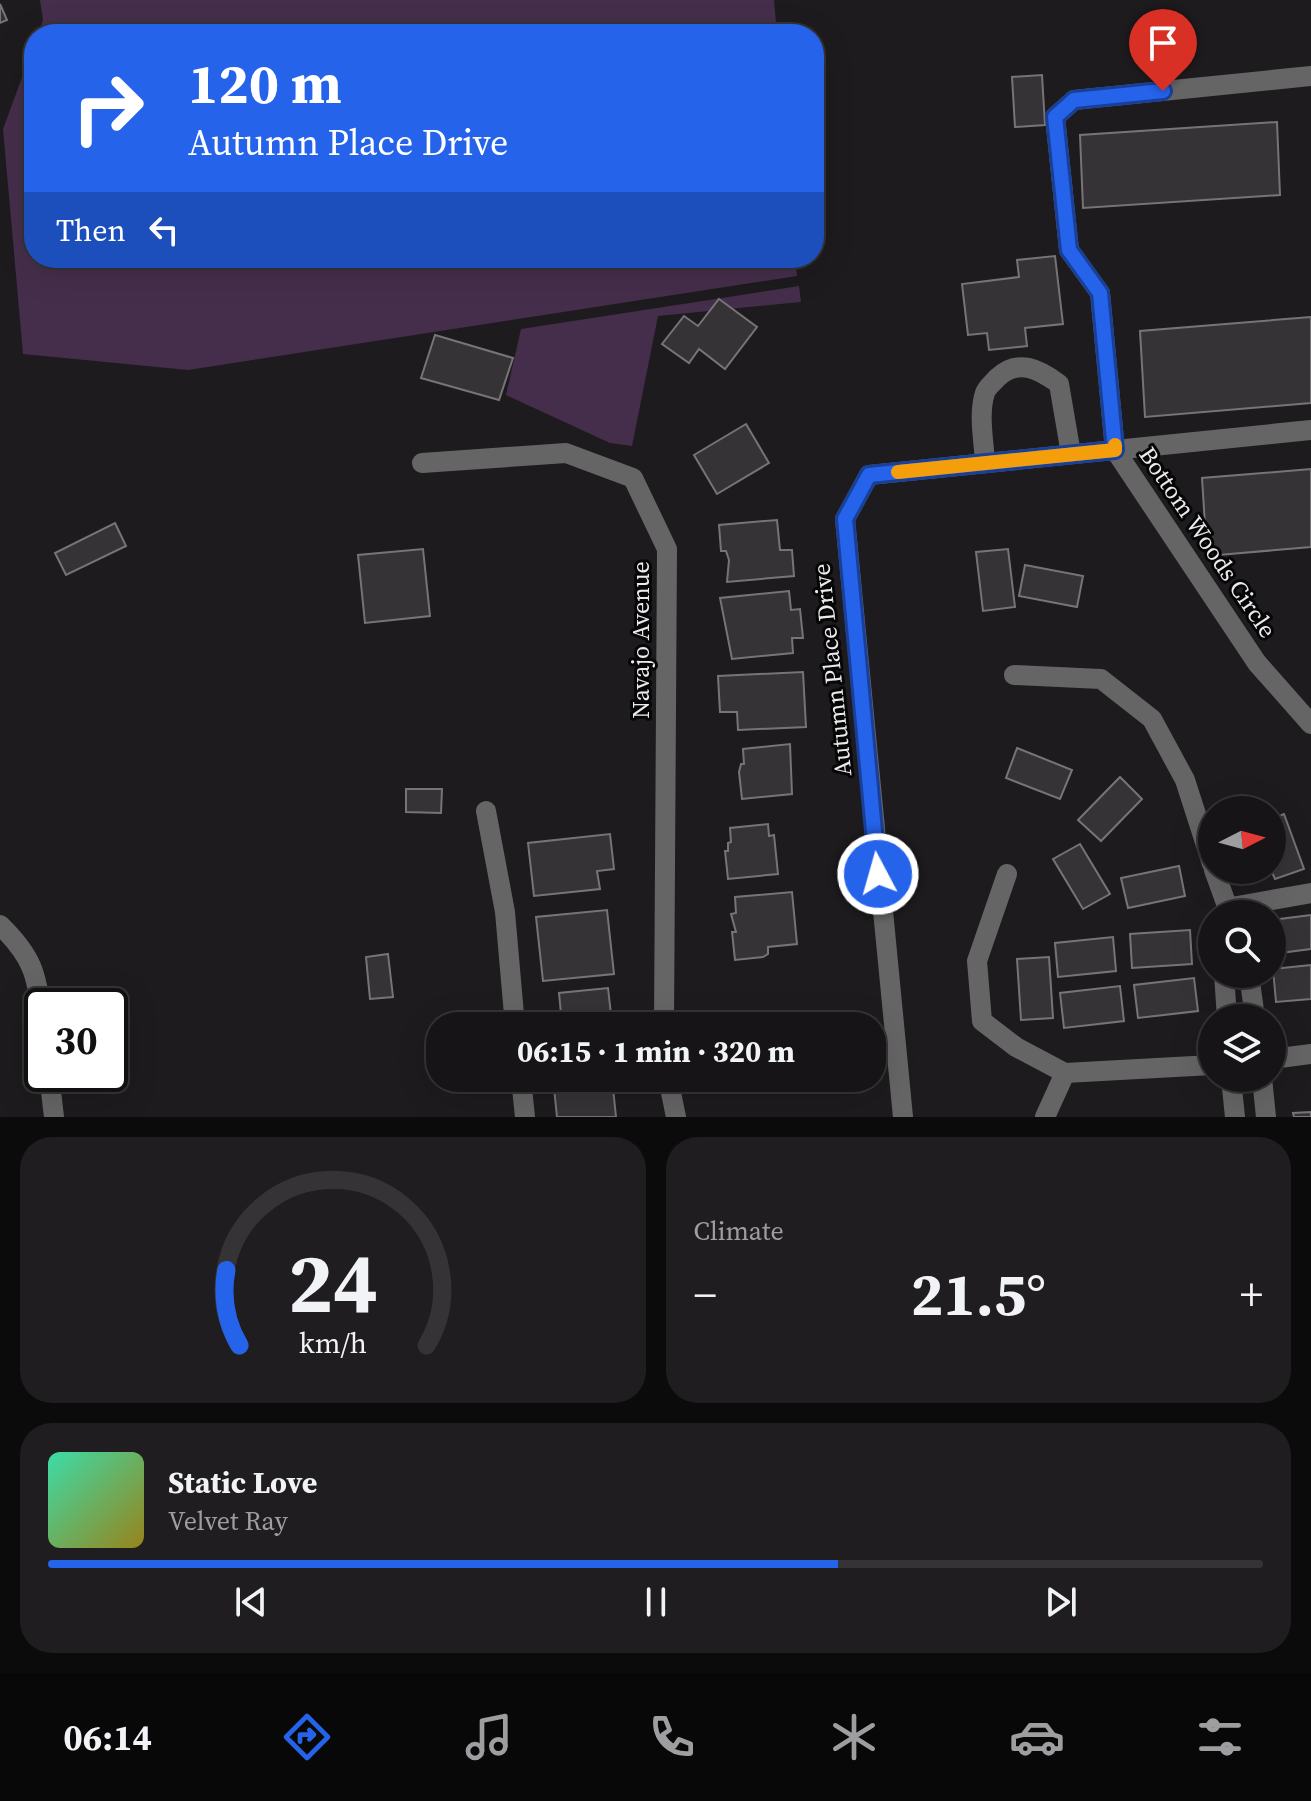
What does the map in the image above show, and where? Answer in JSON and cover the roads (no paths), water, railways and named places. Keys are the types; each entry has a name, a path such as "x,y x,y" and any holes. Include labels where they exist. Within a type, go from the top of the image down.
{"street":[{"name":"Bottom Woods Circle","path":"1311,76 1074,100 1055,117 1069,250 1100,293 1115,450 1257,663 1311,724"},
{"path":"985,463 982,412 986,389 1004,372 1019,366 1041,370 1059,384 1071,454"},
{"name":"Autumn Place Drive","path":"903,1117 845,519 869,475 1311,430"},
{"name":"Navajo Avenue","path":"422,463 566,453 633,478 667,549 664,1012"},
{"path":"1014,675 1101,679 1152,719 1185,780 1198,820"},
{"path":"486,811 505,912 514,1012"},
{"path":"1007,874 977,961 982,1021 1016,1047 1065,1073 1198,1066"},
{"path":"1280,900 1311,893"},
{"path":"0,925 20,945 37,974 39,988"},
{"path":"1286,1057 1311,1054"},
{"path":"1045,1117 1065,1073"},
{"path":"51,1092 54,1117"},
{"path":"522,1092 525,1117"},
{"path":"671,1092 676,1117"},
{"path":"1232,1092 1235,1117"},
{"path":"1263,1092 1266,1117"}]}
